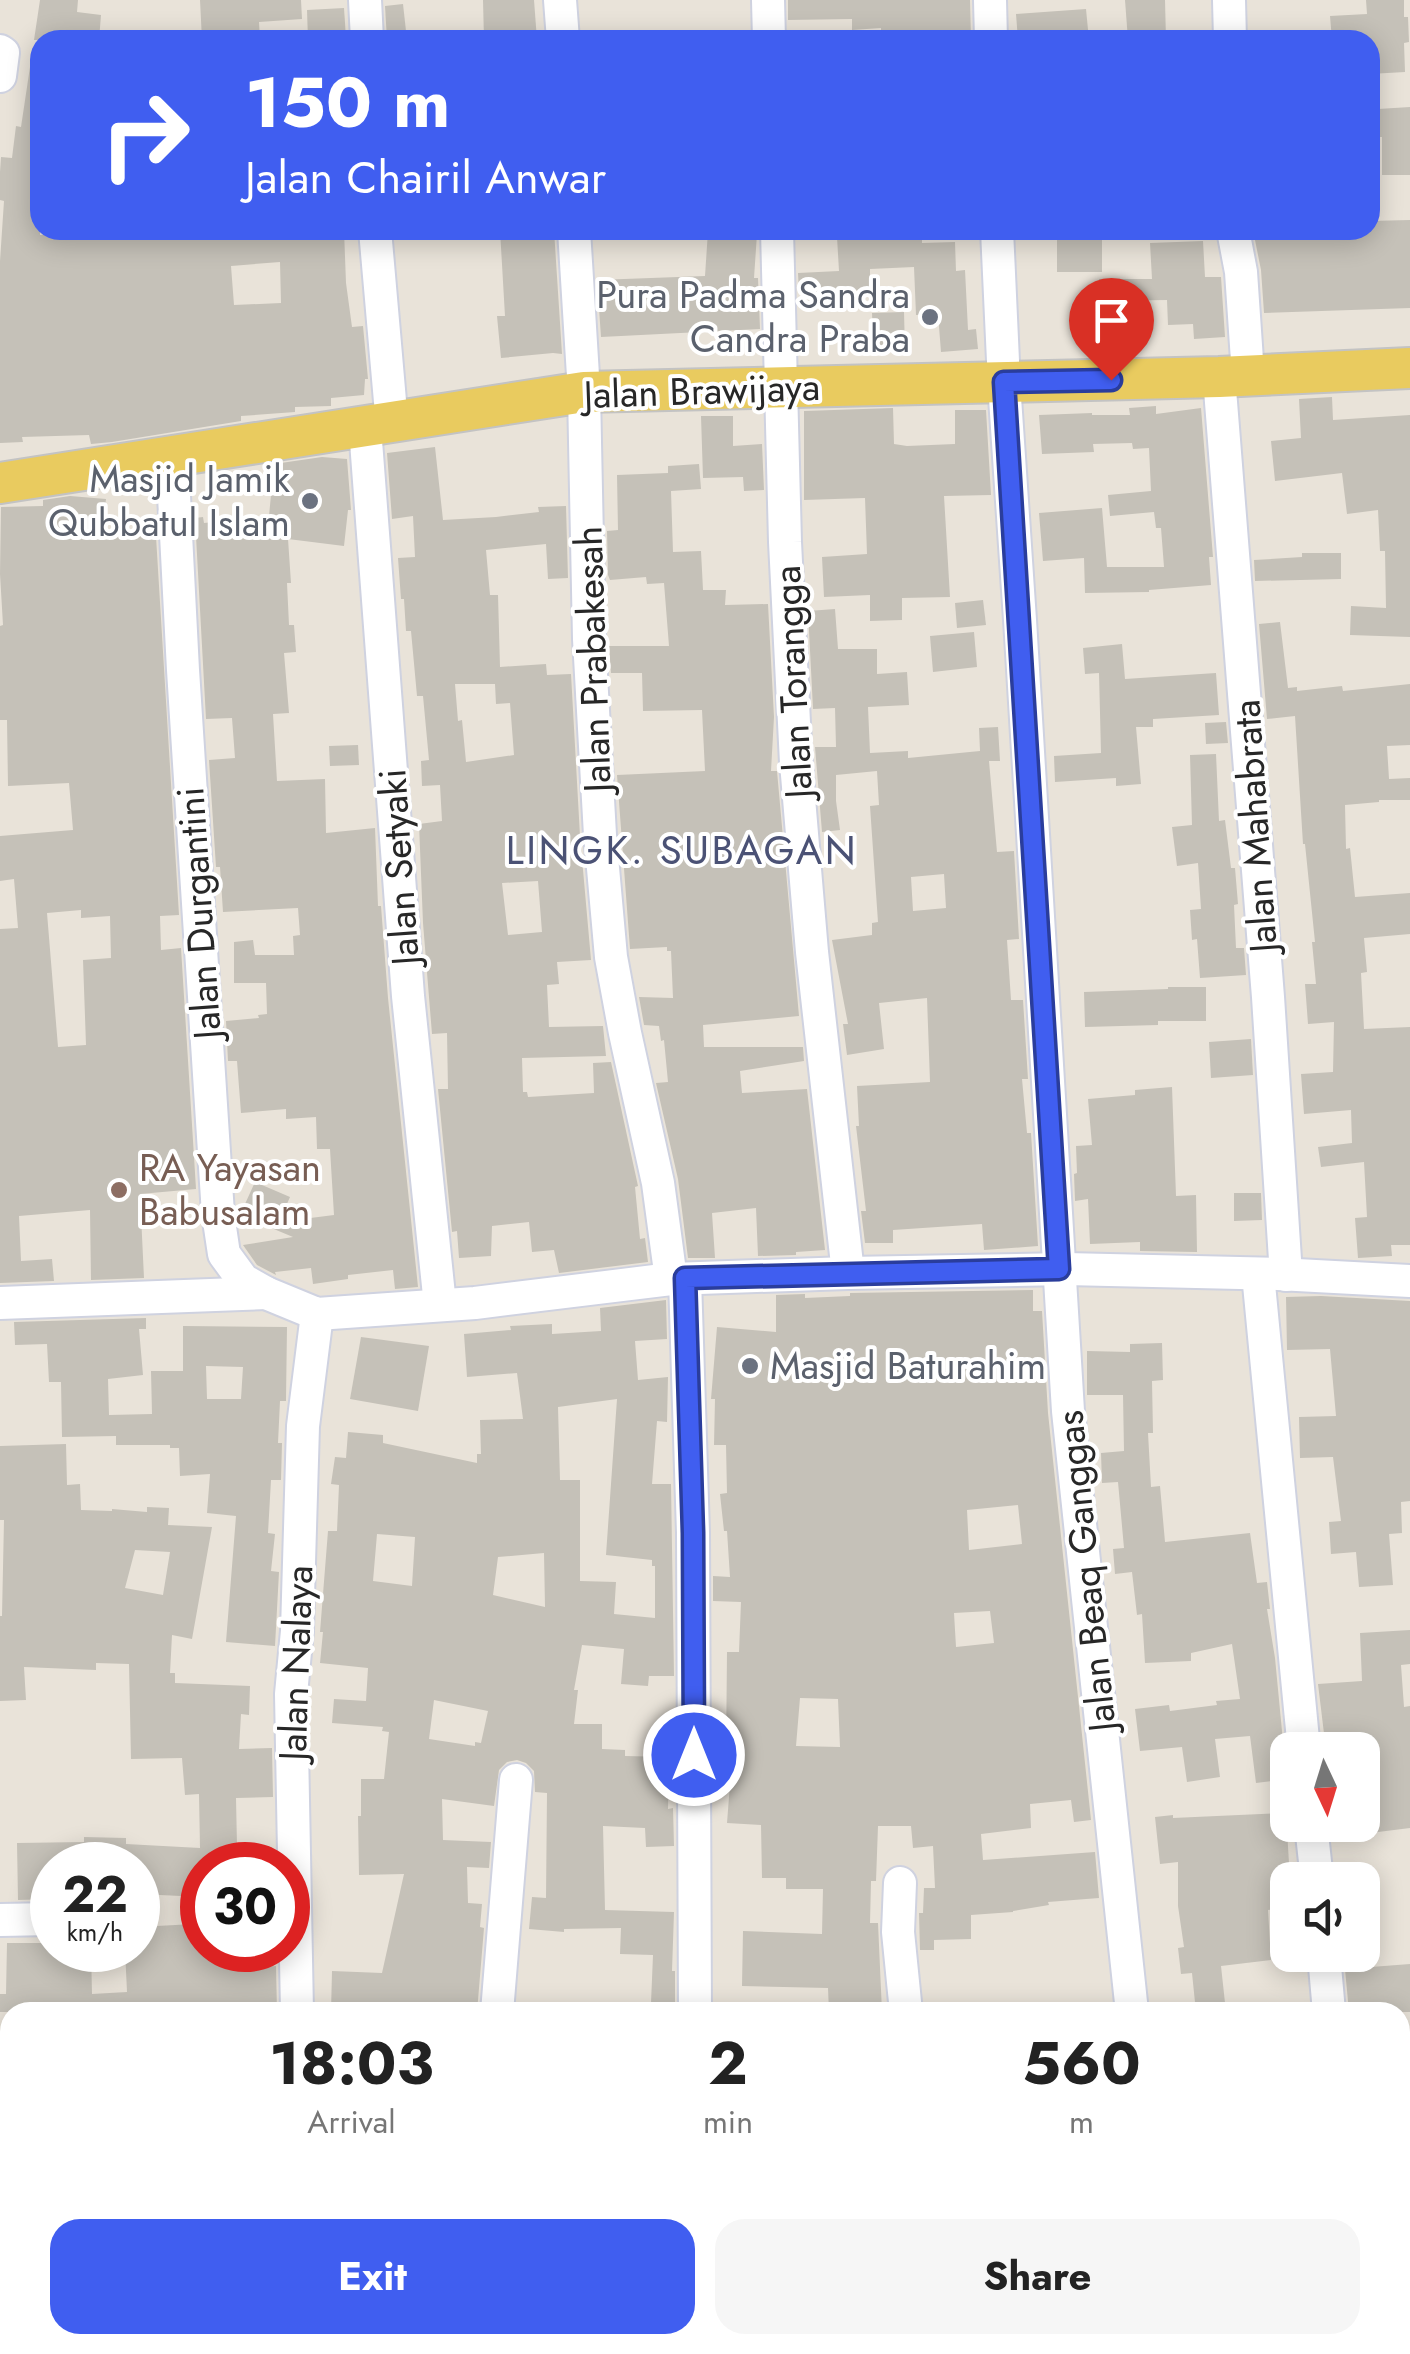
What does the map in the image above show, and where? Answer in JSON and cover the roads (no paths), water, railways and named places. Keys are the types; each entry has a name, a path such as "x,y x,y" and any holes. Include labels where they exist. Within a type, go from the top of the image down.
{"main road":[{"name":"Jalan Brawijaya","path":"0,483 584,392 1410,368"}],"street":[{"path":"366,0 367,30"},
{"path":"560,0 562,30"},
{"path":"768,0 769,30"},
{"path":"990,0 990,30"},
{"path":"1228,0 1230,30"},
{"name":"Jalan Setyaki","path":"375,240 378,426 405,958 440,1305"},
{"name":"Jalan Prabakesah","path":"575,240 584,392 589,638 611,956 678,1279 693,1533 695,2002"},
{"name":"Jalan Torangga","path":"777,240 796,763 812,952 848,1273"},
{"name":"Jalan Beaq Ganggas","path":"998,240 1004,382 1076,1500 1131,2002"},
{"name":"Jalan Mahabrata","path":"1234,240 1241,272 1233,376 1267,978 1272,1274 1303,1732"},
{"name":"Jalan Durgantini","path":"172,458 220,1238 224,1254 243,1280 317,1314"},
{"path":"317,1314 678,1279 848,1273 1059,1269 1410,1281"},
{"path":"0,1304 266,1293"},
{"name":"Jalan Nalaya","path":"297,2002 291,1694 304,1426 317,1314"},
{"path":"499,2002 516,1780"},
{"path":"900,1882 898,1932 905,2002"},
{"path":"0,1920 30,1919"},
{"path":"1326,1972 1329,2002"}],"place":[{"name":"Pura Padma Sandra Candra Praba","path":"930,317"},
{"name":"Masjid Jamik Qubbatul Islam","path":"310,501"},
{"name":"RA Yayasan Babusalam","path":"119,1190"},
{"name":"Masjid Baturahim","path":"750,1366"}],"district":[{"name":"LINGK. SUBAGAN","path":"682,850"}]}
